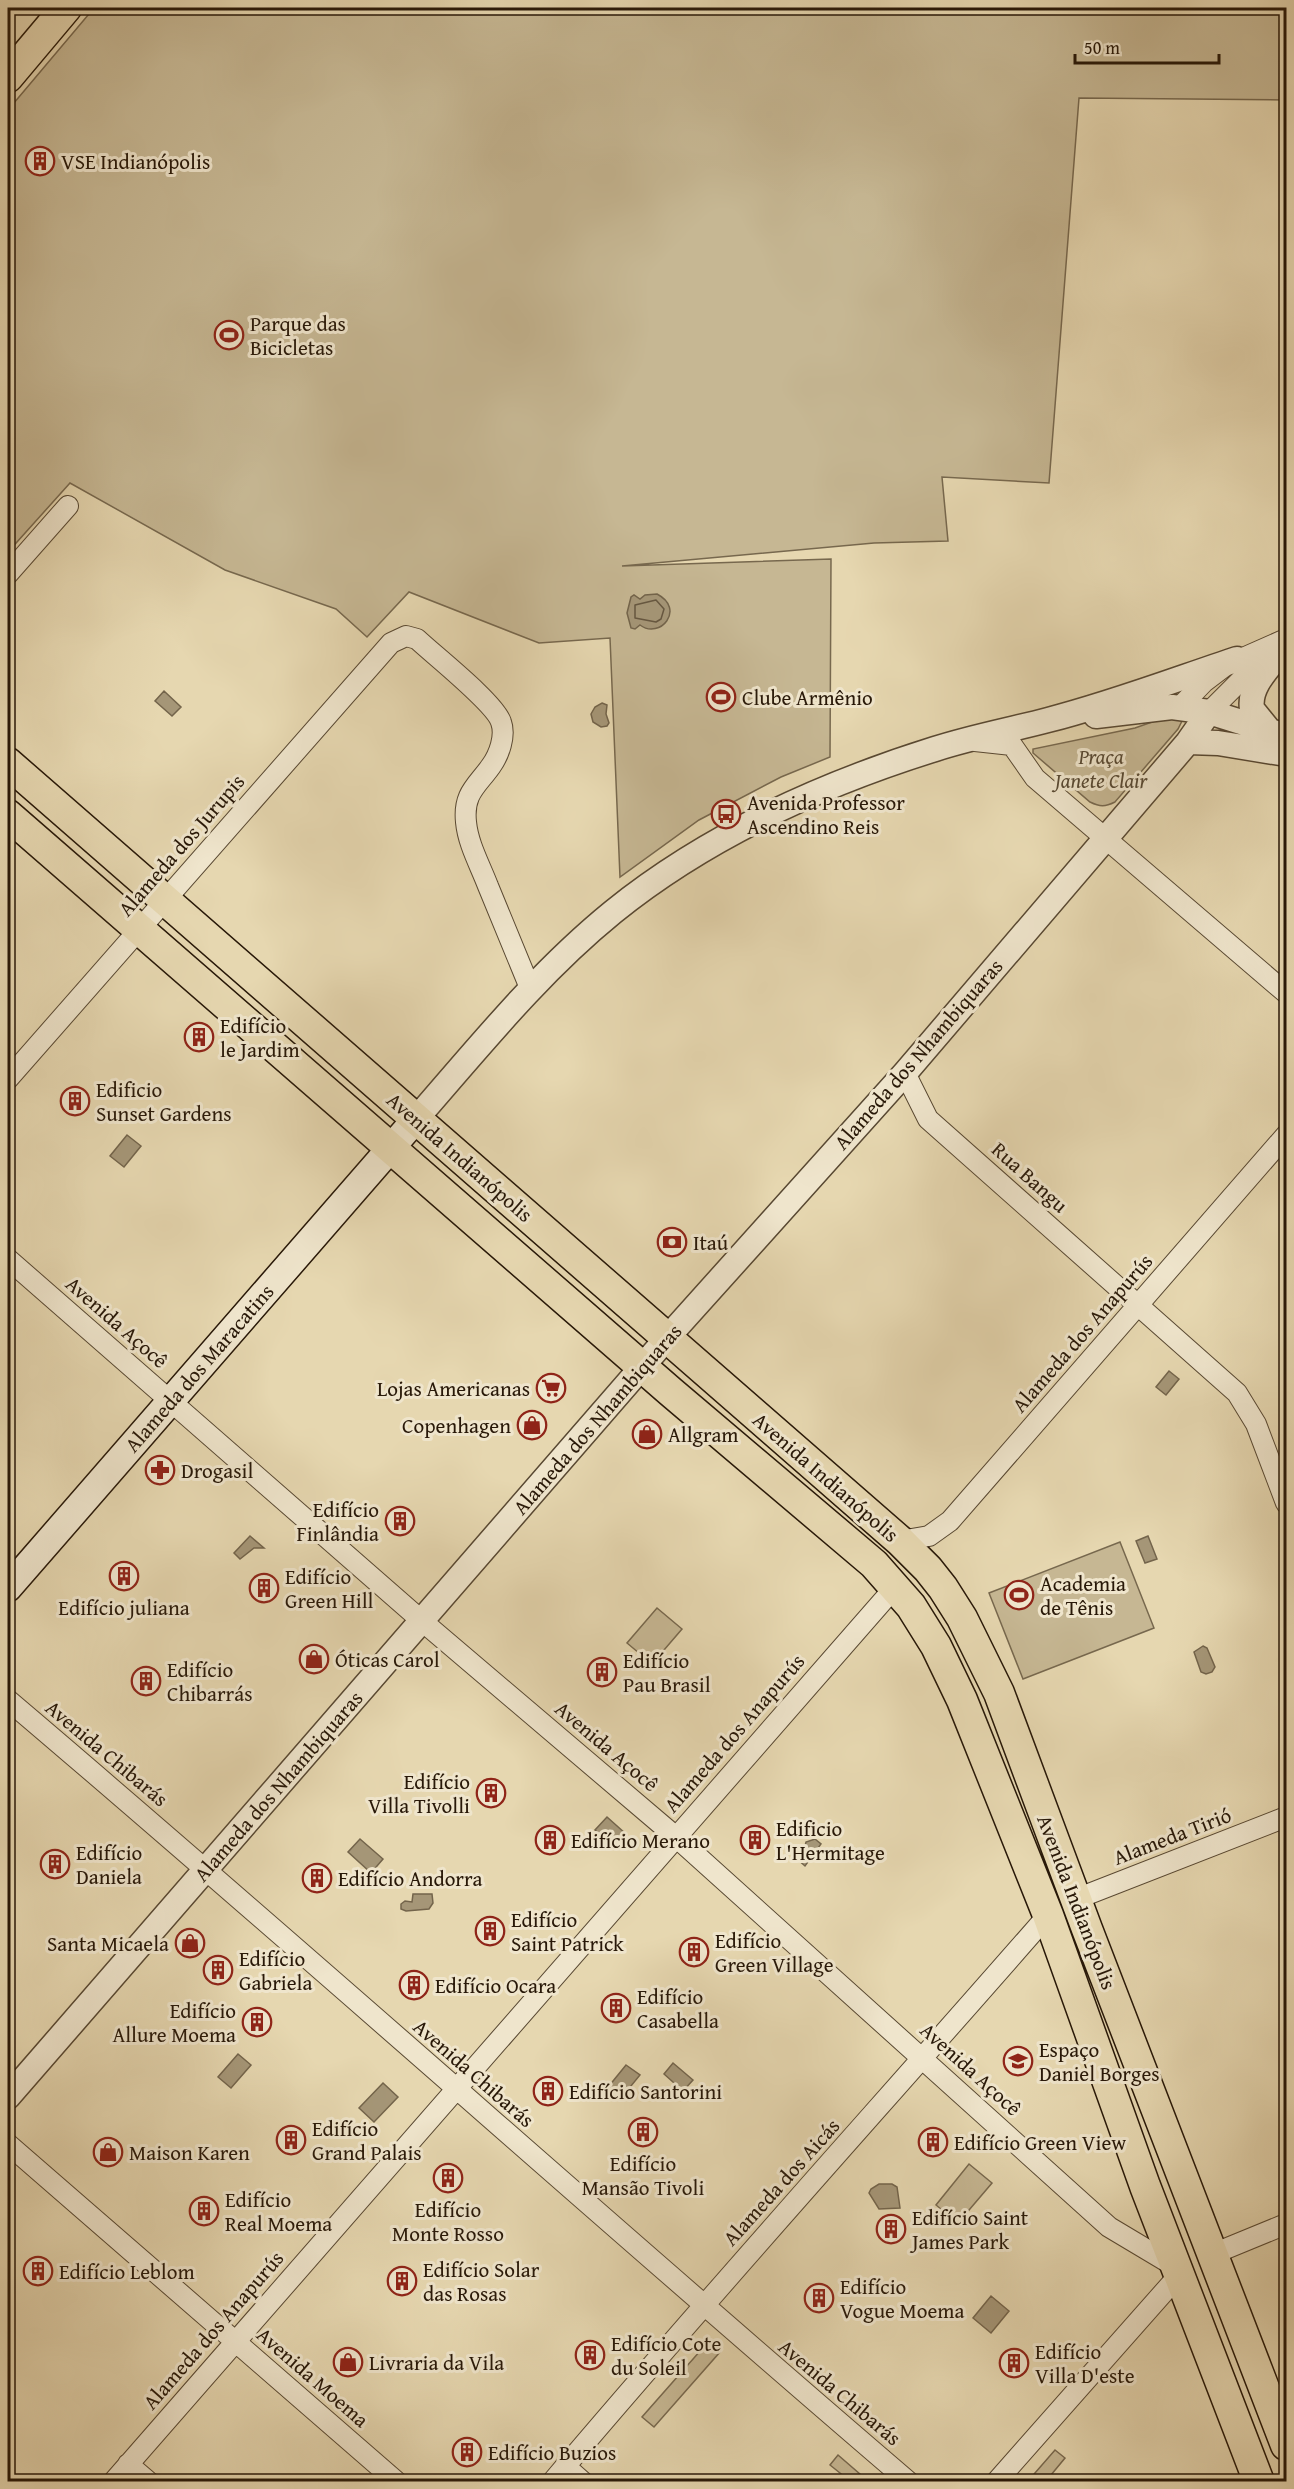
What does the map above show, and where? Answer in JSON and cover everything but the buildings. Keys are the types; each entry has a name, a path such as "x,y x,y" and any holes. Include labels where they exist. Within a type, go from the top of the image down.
{"main road":[{"path":"8,77 66,8"},
{"name":"Avenida Indianópolis","path":"8,763 900,1541 943,1588 962,1617 999,1693 1287,2445"},
{"name":"Avenida Indianópolis","path":"8,815 643,1367 874,1564 895,1587 928,1632 962,1700 1048,1915 1177,2271 1259,2481"},
{"path":"391,1148 416,1119"},
{"name":"Alameda dos Maracatins","path":"8,1588 391,1148"}],"street":[{"path":"8,574 68,506"},
{"name":"Alameda dos Jurupis","path":"8,1079 391,643 400,637 417,639 490,706 502,724 499,751 491,766 470,793 465,813 466,823 474,852 530,988"},
{"path":"416,1119 530,988 614,911 688,858 718,841 796,801 858,775 935,749 1040,722 1286,644"},
{"path":"1278,733 1252,709 1252,694 1256,684 1286,644"},
{"name":"Alameda dos Nhambiquaras","path":"8,2097 667,1338 904,1073 1188,742 1209,712 1248,673 1286,644"},
{"path":"1179,708 1204,682 1237,659"},
{"path":"969,740 1012,745 1040,722 1179,708 1209,712 1278,733"},
{"path":"1188,742 1218,743 1287,754"},
{"path":"1012,745 1035,778 1287,993"},
{"name":"Rua Bangu","path":"904,1073 928,1119 1237,1393 1256,1424 1287,1503"},
{"name":"Alameda dos Anapurús","path":"900,1541 929,1536 950,1521 1287,1135"},
{"name":"Avenida Açocê","path":"8,1259 422,1621 676,1837 1109,2227 1177,2271"},
{"name":"Alameda dos Anapurús","path":"113,2481 895,1587"},
{"name":"Avenida Chibarás","path":"8,1701 207,1869 455,2090 909,2481"},
{"name":"Alameda Tirió","path":"1076,1899 1287,1817"},
{"name":"Alameda dos Aicás","path":"552,2481 702,2305 923,2059 1048,1915"},
{"name":"Avenida Moema","path":"8,2144 397,2481"},
{"path":"1213,2254 1287,2224"},
{"path":"996,2481 1177,2271"},
{"path":"128,2464 149,2481"},
{"path":"565,2466 583,2481"}],"green space":[{"path":"94,8 1286,8 1286,100 1079,98 1049,483 942,477 948,541 874,543 622,566 831,559 830,757 781,777 699,820 620,877 610,638 539,643 409,592 367,637 336,609 225,570 70,483 8,552 8,110"},
{"name":"Praça Janete Clair","path":"1172,715 1183,719 1178,729 1115,802 1108,805 1100,806 1090,802 1033,753 1033,749 1135,728"},
{"path":"1120,1542 1154,1628 1023,1679 989,1593"},
{"path":"657,1608 682,1629 652,1664 627,1643"},
{"path":"969,2164 992,2183 958,2223 936,2205"},
{"path":"708,2342 720,2352 654,2427 642,2417"},
{"path":"1055,2450 1065,2458 1046,2481 1028,2481"},
{"path":"838,2455 868,2481 850,2481 830,2465"}],"water":[{"path":"657,594 665,600 669,607 670,614 667,621 655,629 648,629 640,625 635,629 631,628 627,613 631,597 634,595 640,599 645,595"},
{"path":"164,691 181,707 172,716 155,701"},
{"path":"602,703 607,705 606,714 609,723 601,727 593,722 591,714 595,707"},
{"path":"127,1135 141,1146 124,1167 110,1156"},
{"path":"1169,1371 1179,1379 1166,1395 1156,1387"},
{"path":"250,1536 264,1548 254,1548 240,1559 234,1553"},
{"path":"1148,1536 1157,1559 1145,1563 1136,1541"},
{"path":"1203,1646 1207,1648 1215,1667 1212,1672 1206,1674 1201,1672 1194,1652"},
{"path":"607,1817 626,1834 614,1847 595,1830"},
{"path":"360,1839 383,1859 371,1873 348,1852"},
{"path":"815,1839 821,1844 805,1866 797,1859 804,1850 806,1842"},
{"path":"413,1894 432,1894 433,1903 429,1909 406,1911 401,1909 401,1904 405,1901 412,1902"},
{"path":"238,2054 251,2065 231,2088 218,2077"},
{"path":"673,2063 693,2080 683,2091 664,2074"},
{"path":"626,2065 640,2075 622,2097 609,2086"},
{"path":"383,2083 398,2097 374,2122 359,2108"},
{"path":"879,2184 892,2184 897,2187 900,2208 879,2209 869,2193"},
{"path":"991,2296 1009,2311 991,2333 973,2318"}],"place":[{"name":"VSE Indianópolis","path":"40,161"},
{"name":"Parque das Bicicletas","path":"229,335"},
{"name":"Clube Armênio","path":"721,697"},
{"name":"Avenida Professor Ascendino Reis","path":"726,814"},
{"name":"Edifício le Jardim","path":"199,1037"},
{"name":"Edificio Sunset Gardens","path":"75,1101"},
{"name":"Itaú","path":"672,1242"},
{"name":"Lojas Americanas","path":"551,1388"},
{"name":"Copenhagen","path":"532,1425"},
{"name":"Allgram","path":"647,1434"},
{"name":"Drogasil","path":"160,1470"},
{"name":"Edifício Finlândia","path":"400,1521"},
{"name":"Edifício juliana","path":"124,1576"},
{"name":"Edifício Green Hill","path":"264,1588"},
{"name":"Academia de Tênis","path":"1019,1595"},
{"name":"Óticas Carol","path":"314,1659"},
{"name":"Edifício Pau Brasil","path":"602,1672"},
{"name":"Edifício Chibarrás","path":"146,1681"},
{"name":"Edifício Villa Tivolli","path":"491,1793"},
{"name":"Edifício Merano","path":"550,1840"},
{"name":"Edificio L'Hermitage","path":"755,1840"},
{"name":"Edifício Daniela","path":"55,1864"},
{"name":"Edifício Andorra","path":"317,1878"},
{"name":"Edifício Saint Patrick","path":"490,1931"},
{"name":"Santa Micaela","path":"190,1943"},
{"name":"Edifício Green Village","path":"694,1952"},
{"name":"Edifício Gabriela","path":"218,1970"},
{"name":"Edifício Ocara","path":"414,1985"},
{"name":"Edifício Casabella","path":"616,2008"},
{"name":"Edifício Allure Moema","path":"257,2022"},
{"name":"Espaço Daniel Borges","path":"1018,2061"},
{"name":"Edifício Santorini","path":"548,2091"},
{"name":"Edifício Mansão Tivoli","path":"643,2132"},
{"name":"Edifício Grand Palais","path":"291,2140"},
{"name":"Edifício Green View","path":"933,2142"},
{"name":"Maison Karen","path":"108,2152"},
{"name":"Edifício Monte Rosso","path":"448,2178"},
{"name":"Edifício Real Moema","path":"204,2211"},
{"name":"Edifício Saint James Park","path":"891,2229"},
{"name":"Edifício Leblom","path":"38,2271"},
{"name":"Edifício Solar das Rosas","path":"402,2281"},
{"name":"Edifício Vogue Moema","path":"819,2298"},
{"name":"Edifício Cote du Soleil","path":"590,2355"},
{"name":"Livraria da Vila","path":"348,2362"},
{"name":"Edifício Villa D'este","path":"1014,2363"},
{"name":"Edifício Buzios","path":"467,2452"}]}
